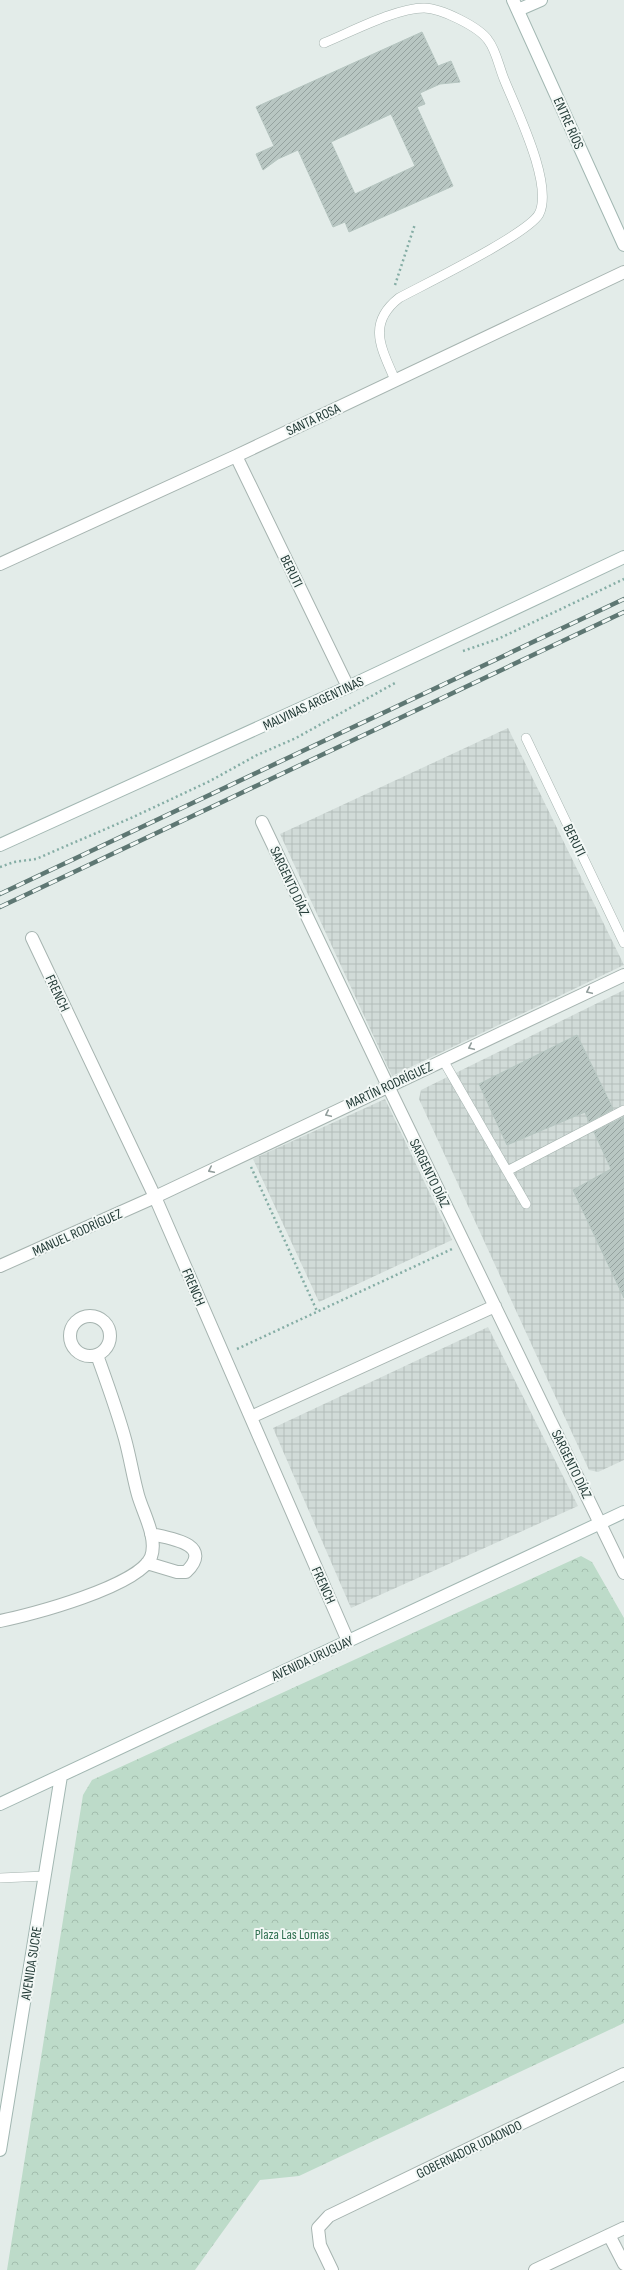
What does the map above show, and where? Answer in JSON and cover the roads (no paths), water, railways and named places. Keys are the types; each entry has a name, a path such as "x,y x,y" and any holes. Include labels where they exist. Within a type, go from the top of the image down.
{"street":[{"path":"516,5 540,0"},
{"name":"ENTRE RÍOS","path":"516,5 624,245"},
{"name":"SANTA ROSA","path":"0,564 236,456 624,272"},
{"name":"BERUTI","path":"236,456 348,687"},
{"name":"MALVINAS ARGENTINAS","path":"0,845 348,687 624,557"},
{"name":"SARGENTO DÍAZ","path":"262,822 464,1244 601,1523 621,1557 624,1573"},
{"name":"FRENCH","path":"32,938 155,1197 348,1641"},
{"name":"MARTÍN RODRÍGUEZ","path":"155,1197 624,975"},
{"name":"MANUEL RODRÍGUEZ","path":"0,1266 155,1197"},
{"path":"251,1417 495,1306"},
{"path":"0,1621 28,1616 80,1599 140,1571 151,1556 151,1534 142,1510 114,1399 97,1355"},
{"name":"AVENIDA URUGUAY","path":"0,1804 624,1512"},
{"path":"147,1563 177,1572 186,1572 194,1560 194,1552 191,1547 182,1541 151,1534"},
{"name":"AVENIDA SUCRE","path":"0,2150 3,2120 61,1776"},
{"name":"GOBERNADOR UDAONDO","path":"332,2270 320,2245 318,2228 329,2216 624,2074"},
{"path":"535,2270 624,2228"},
{"path":"609,2235 624,2264"}],"lane":[{"path":"324,43 371,23 404,12 425,8 457,17 488,39 538,163 544,198 539,215 521,232 399,298 388,307 378,338 395,380"},
{"name":"BERUTI","path":"526,738 624,943"},
{"path":"443,1060 526,1204"},
{"path":"507,1171 624,1110"},
{"path":"0,1878 45,1876"}],"railway":[{"path":"0,894 624,599"},
{"path":"0,907 624,612"}],"park label":[{"name":"Plaza Las Lomas","path":"292,1934"}]}
